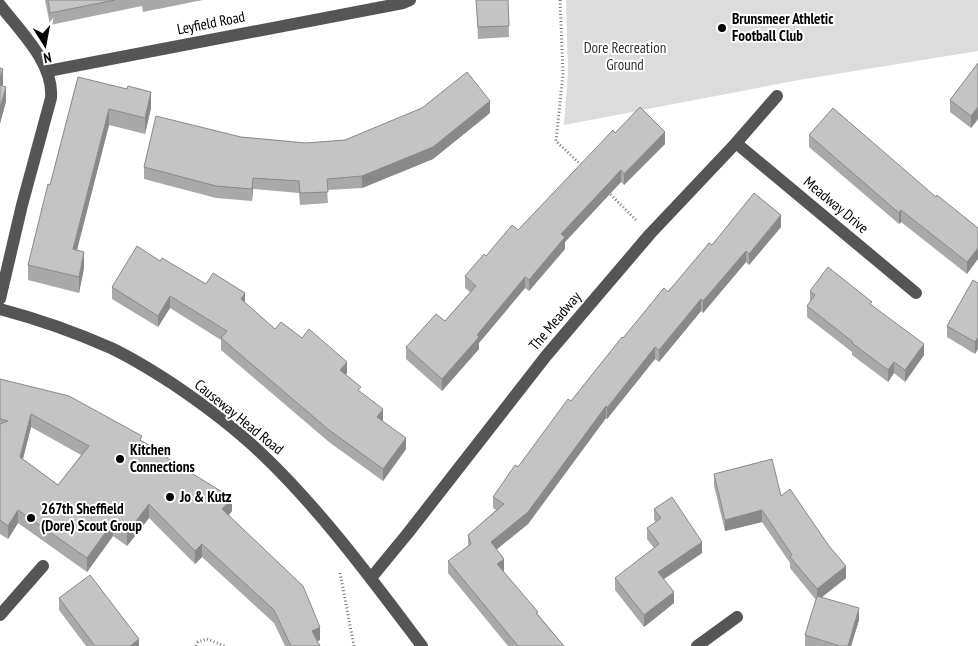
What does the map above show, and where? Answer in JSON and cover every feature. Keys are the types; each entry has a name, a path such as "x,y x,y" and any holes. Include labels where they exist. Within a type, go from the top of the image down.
{"street":[{"name":"Leyfield Road","path":"48,71 403,3 410,0"},
{"path":"0,5 38,54 48,71 51,86 51,98 22,205 0,299"},
{"name":"The Meadway","path":"371,578 546,356 650,234 736,143 777,96"},
{"name":"Meadway Drive","path":"736,143 916,293"},
{"name":"Causeway Head Road","path":"0,310 32,318 113,349 154,372 206,406 249,442 292,484 371,578 422,646"},
{"path":"0,615 43,566"},
{"path":"697,646 737,617"}],"path":[{"path":"560,0 563,73 556,141 583,167"},
{"path":"603,187 650,234"},
{"path":"340,570 354,646"},
{"path":"196,646 198,642 207,639 225,646"}],"green space":[{"name":"Dore Recreation Ground","path":"566,0 978,0 978,51 799,80 564,125 568,72"}],"building":[{"path":"48,0 115,0 50,13"},
{"path":"476,0 508,0 509,26 478,27"},
{"path":"978,63 978,107 971,116 950,100"},
{"path":"0,68 3,69 0,79"},
{"path":"467,72 490,101 433,147 362,176 327,179 328,192 300,193 299,181 253,178 252,189 216,186 144,167 156,116 241,137 306,143 345,140 422,108"},
{"path":"78,77 127,89 128,86 151,92 145,118 109,109 73,249 84,252 79,277 28,265"},
{"path":"0,85 6,87 0,108"},
{"path":"640,107 665,132 624,174 621,170 561,234 565,237 529,280 525,277 477,335 479,337 442,379 406,347 436,314 445,321 476,286 465,276 484,254 486,256 512,225 518,230 613,130 615,133"},
{"path":"833,108 936,197 937,195 978,228 978,248 967,262 901,210 899,213 809,135"},
{"path":"754,193 781,215 749,254 746,251 703,301 701,299 659,350 655,347 607,408 606,406 528,512 491,542 504,559 497,564 564,646 518,646 448,561 471,544 468,535 504,504 493,497 515,465 518,467 568,399 571,401 664,288 668,292 709,243 712,245"},
{"path":"137,246 160,261 162,258 206,284 213,273 245,293 241,299 275,329 281,322 302,338 309,329 347,362 340,370 361,387 358,390 383,409 377,417 406,438 383,469 329,430 221,338 227,331 170,296 158,316 112,287"},
{"path":"828,267 872,302 870,304 924,344 905,370 894,362 888,370 807,306 815,295 810,291"},
{"path":"973,280 978,283 978,337 975,342 947,326"},
{"path":"0,379 69,396 142,436 140,440 232,498 222,509 303,586 320,627 312,631 320,646 291,646 274,610 202,544 195,551 149,504 127,533 113,522 87,558 18,510 8,526 0,520 0,424 8,421 0,419","holes":["31,414 89,446 58,485 20,457"]},
{"path":"772,459 781,496 790,489 829,546 846,566 817,589 790,557 792,555 762,510 725,520 714,474"},
{"path":"672,497 702,542 658,572 674,592 644,615 615,578 659,544 647,528 661,518 654,509"},
{"path":"90,575 139,639 130,646 95,646 59,598"},
{"path":"817,596 859,608 848,646 840,646 805,635"}],"place":[{"name":"Brunsmeer Athletic Football Club","path":"722,28"},
{"name":"Kitchen Connections","path":"120,459"},
{"name":"Jo & Kutz","path":"170,497"},
{"name":"267th Sheffield (Dore) Scout Group","path":"31,518"}]}
